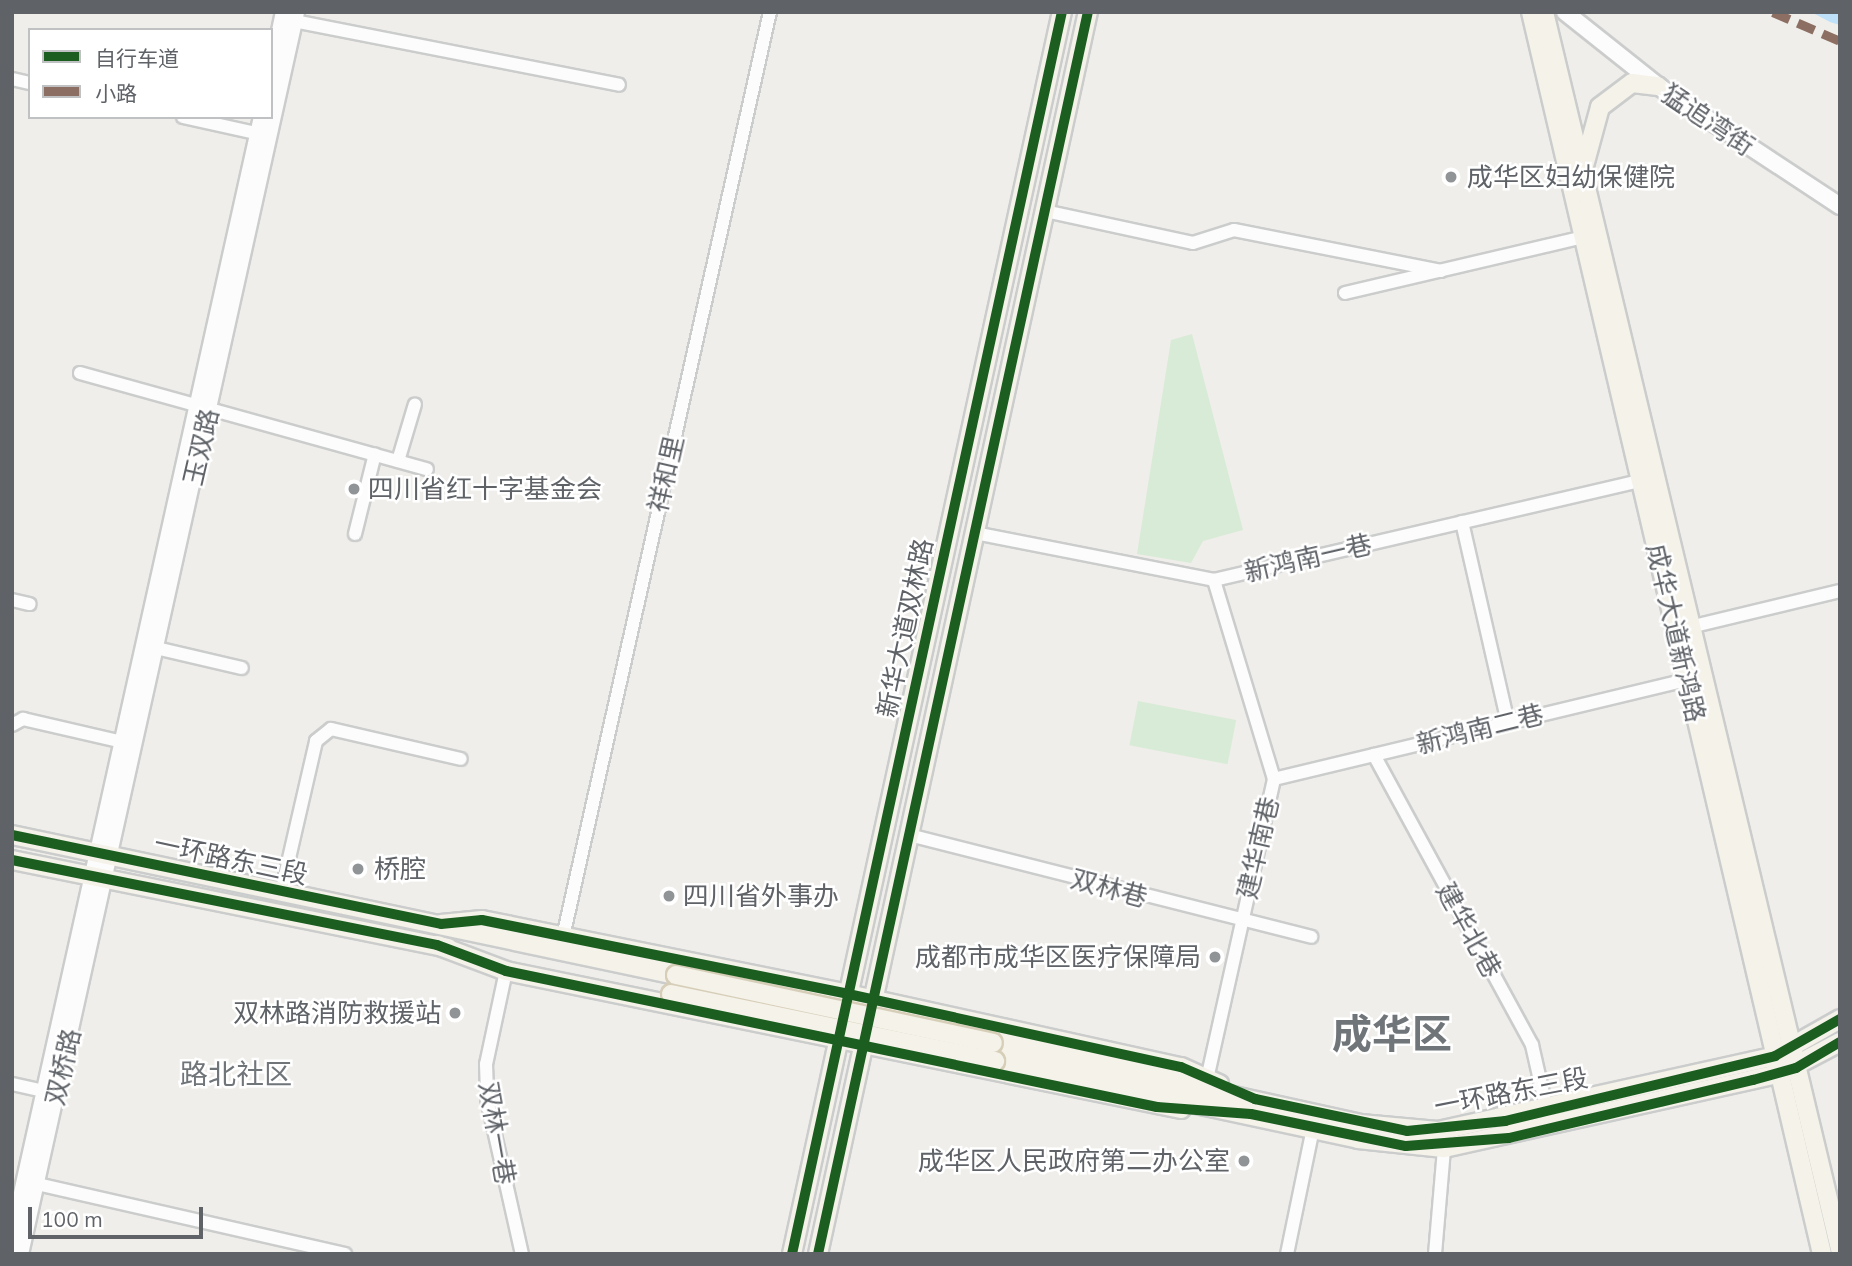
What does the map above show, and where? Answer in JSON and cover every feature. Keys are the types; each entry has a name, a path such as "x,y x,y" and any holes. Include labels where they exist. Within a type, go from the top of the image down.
{"main road":[{"name":"新华大道双林路","path":"792,1254 1062,12"},
{"name":"新华大道双林路","path":"818,1254 1088,12"},
{"name":"成华大道新鸿路","path":"1531,12 1687,680 1783,1066 1822,1254"},
{"name":"成华大道新鸿路","path":"1544,12 1792,1049 1783,1066 1840,1249"},
{"name":"猛追湾街","path":"1544,12 1582,27"},
{"name":"猛追湾街","path":"1565,12 1658,86 1840,206"},
{"path":"273,68 291,15"},
{"name":"玉双路","path":"273,98 291,15"},
{"path":"1583,176 1591,121 1600,107 1632,83 1658,86"},
{"name":"玉双路","path":"262,119 265,135"},
{"name":"玉双路","path":"99,879 123,741 204,406 268,119"},
{"name":"玉双路","path":"104,855 156,648 204,406"},
{"name":"一环路东三段","path":"12,835 676,975 994,1052"},
{"name":"一环路东三段","path":"12,860 437,946"},
{"name":"双桥路","path":"12,1238 51,1092 99,879"},
{"path":"441,925 482,920 848,994 1181,1067 1207,1079 1253,1107"},
{"path":"437,946 506,971 1157,1107 1253,1107"},
{"path":"437,946 671,994 994,1052 1253,1107"},
{"path":"1792,1049 1840,1019"},
{"path":"1783,1066 1840,1042"},
{"name":"一环路东三段","path":"1253,1107 1407,1131 1466,1128 1783,1066"},
{"name":"一环路东三段","path":"1253,1107 1313,1128 1384,1144 1444,1147 1783,1066"},
{"name":"双桥路","path":"20,1254 37,1184 51,1092"}],"street":[{"name":"祥和里","path":"563,937 770,12"},
{"path":"291,15 619,85"},
{"path":"192,119 265,135"},
{"path":"1045,211 1193,243 1234,230 1441,271"},
{"path":"1345,293 1583,237"},
{"path":"80,373 427,469"},
{"path":"398,461 415,404"},
{"path":"355,534 375,454"},
{"name":"新鸿南一巷","path":"975,533 1214,580 1640,481"},
{"path":"1462,522 1508,723"},
{"name":"建华南巷","path":"1207,1079 1274,779 1214,580"},
{"path":"1690,627 1840,591"},
{"path":"12,600 30,604"},
{"path":"156,648 242,668"},
{"name":"新鸿南二巷","path":"1274,779 1687,680"},
{"path":"12,725 23,719 123,741"},
{"path":"281,893 316,741 331,729 461,759"},
{"name":"建华北巷","path":"1374,755 1532,1045 1547,1111"},
{"name":"双林巷","path":"909,835 1241,922 1311,937"},
{"name":"双林一巷","path":"506,971 486,1065 487,1099 522,1254"},
{"path":"12,1084 51,1092"},
{"path":"1287,1254 1313,1128"},
{"path":"1435,1254 1444,1147"},
{"path":"37,1184 345,1254"}],"green space":[{"path":"1192,334 1243,530 1203,541 1191,563 1137,554 1171,340"},
{"path":"1138,701 1236,720 1228,764 1129,745"}],"water":[{"path":"1811,12 1840,12 1840,25 1830,22"}],"marked path":[{"path":"1773,12 1840,41"}],"cycle path":[{"path":"792,1254 1062,12"},
{"path":"818,1254 1088,12"},
{"path":"12,835 441,924 482,920 848,994 1181,1067 1255,1099 1407,1131 1505,1121 1775,1056 1840,1019"},
{"path":"12,860 437,945 506,971 1157,1107 1251,1114 1406,1146 1509,1138 1753,1080 1796,1068 1840,1042"}],"place":[{"name":"成华区妇幼保健院","path":"1451,177"},
{"name":"四川省红十字基金会","path":"354,489"},
{"name":"桥腔","path":"358,869"},
{"name":"四川省外事办","path":"669,896"},
{"name":"成都市成华区医疗保障局","path":"1215,957"},
{"name":"双林路消防救援站","path":"455,1013"},
{"name":"成华区人民政府第二办公室","path":"1244,1161"}],"district":[{"name":"成华区","path":"1392,1033"},
{"name":"路北社区","path":"236,1074"}]}
